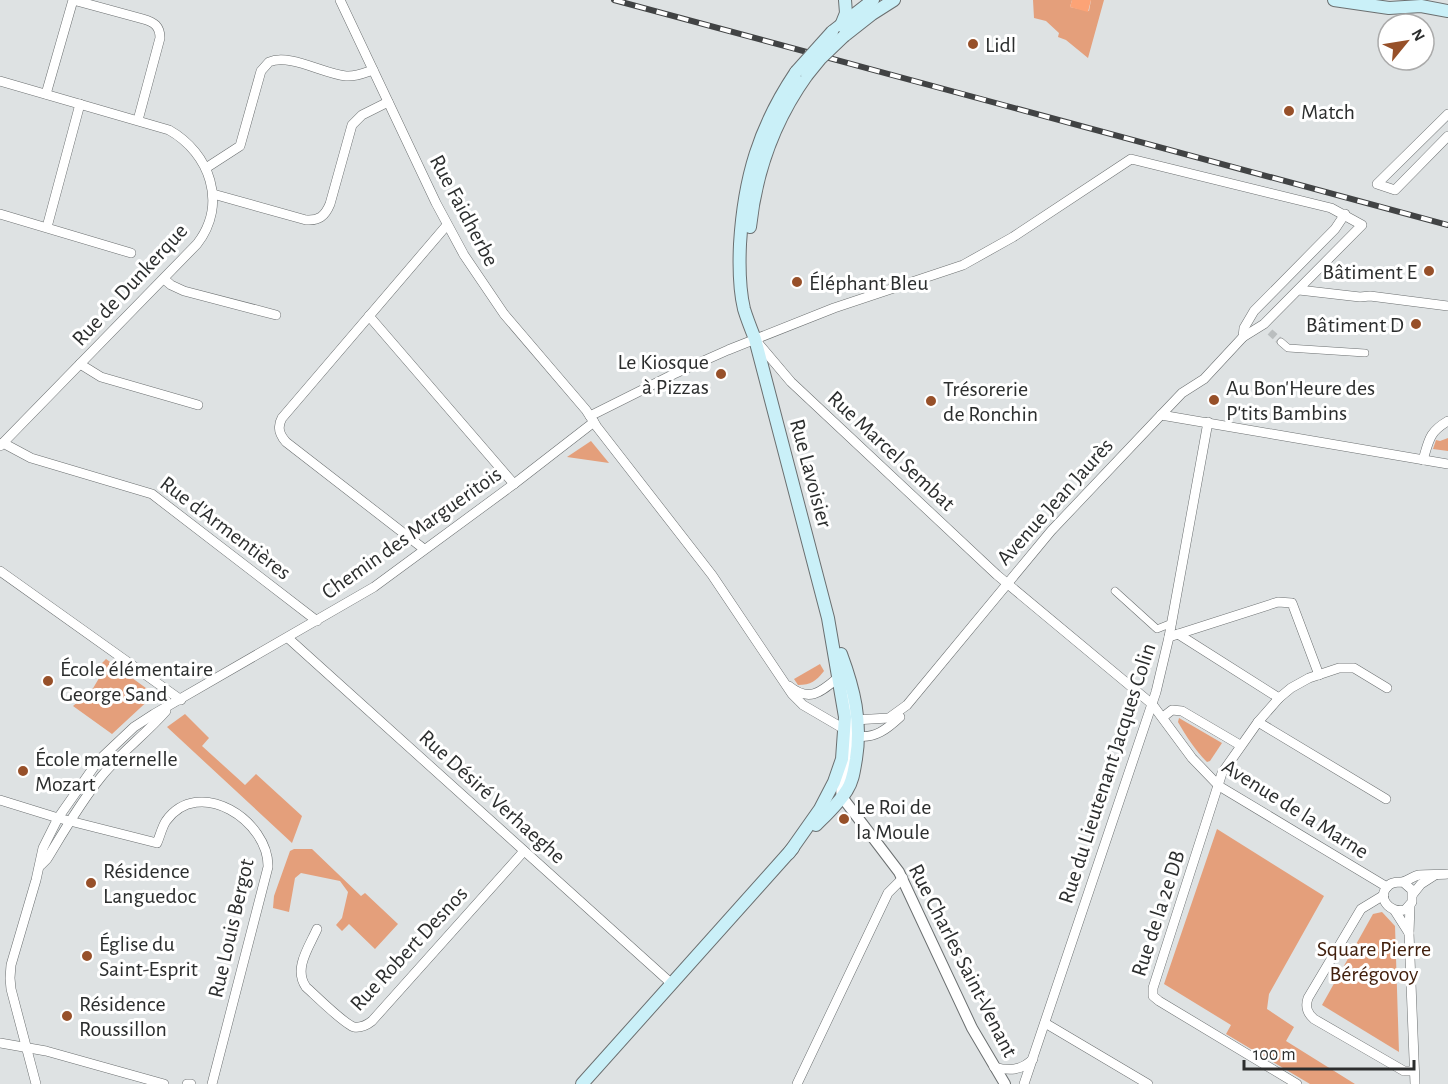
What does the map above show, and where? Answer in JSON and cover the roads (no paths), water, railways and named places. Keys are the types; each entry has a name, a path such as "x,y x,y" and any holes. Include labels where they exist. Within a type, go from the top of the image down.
{"main road":[{"path":"839,31 846,13 845,0"},
{"path":"1334,0 1389,8 1421,6 1448,11"},
{"path":"1408,0 1421,6"},
{"name":"Rue Lavoisier","path":"842,797 852,780 853,728 828,618 755,339 744,308 740,272 741,228 747,184 770,115 839,31 876,2"},
{"name":"Rue Lavoisier","path":"755,339 748,275 749,234 759,171 772,126 802,74"},
{"name":"Rue Lavoisier","path":"789,853 826,798 839,770 853,728 841,673"},
{"path":"582,1084 842,797"}],"street":[{"path":"46,94 73,0 149,21 158,27 159,45 138,120"},
{"name":"Rue Faidherbe","path":"340,0 447,225 491,296 592,419 701,561 785,682"},
{"path":"206,168 240,146 261,71 269,62 281,59 345,76 373,70"},
{"name":"Rue de Dunkerque","path":"0,81 160,126 182,137 194,149 206,168 213,194 212,211 202,237 164,279 1,445"},
{"path":"213,194 306,220 321,218 330,204 352,125 362,115 388,102"},
{"path":"47,227 80,104"},
{"path":"1448,114 1377,184 1395,190 1448,136"},
{"name":"Chemin des Margueritois","path":"37,1084 32,1073 10,978 11,965 43,848 58,818 92,770 134,727 374,587 514,484 592,419 674,374 755,339 834,308 963,266 1013,237 1131,159 1331,208 1345,214"},
{"path":"0,214 132,253"},
{"name":"Avenue Jean Jaurès","path":"853,728 870,737 883,731 900,716 1058,524 1182,393 1204,379 1243,337 1264,327 1362,225 1345,214 1335,229 1249,316 1243,337"},
{"path":"424,549 286,442 279,425 282,418 447,225"},
{"path":"164,279 184,291 276,315"},
{"path":"1299,290 1448,306"},
{"path":"369,316 514,484"},
{"name":"Rue Marcel Sembat","path":"755,339 791,382 1007,584"},
{"path":"1281,342 1288,348 1365,353"},
{"path":"80,364 101,377 198,405"},
{"path":"1161,415 1448,464"},
{"path":"1423,460 1431,434 1437,427 1448,421"},
{"name":"Rue du Lieutenant Jacques Colin","path":"1024,1084 1174,635 1172,623 1208,422"},
{"name":"Rue d'Armentières","path":"1,445 31,458 152,494 317,621"},
{"path":"0,571 181,700"},
{"name":"Avenue de la Marne","path":"1007,584 1152,704 1192,758 1219,786 1385,891"},
{"path":"1115,591 1157,629 1172,623"},
{"path":"1174,635 1278,602 1292,603 1319,675"},
{"path":"1174,635 1279,698"},
{"name":"Rue Désiré Verhaeghe","path":"288,638 672,984"},
{"path":"1219,786 1222,774 1240,745 1279,698 1296,685 1319,675 1350,667 1387,688"},
{"path":"785,682 798,692 810,695 822,691 841,673"},
{"path":"785,682 798,701 853,728"},
{"name":"Avenue Jean Jaurès","path":"853,728 889,718 907,705"},
{"path":"39,866 47,859 100,778 169,707"},
{"path":"1163,717 1172,710 1182,711 1240,745"},
{"path":"1258,722 1386,799"},
{"name":"Rue de la 2e DB","path":"1219,786 1153,988 1153,996 1297,1084"},
{"path":"826,798 842,797"},
{"name":"Rue Charles Saint-Venant","path":"842,797 903,878 965,1015 1005,1084"},
{"name":"Rue Louis Bergot","path":"0,800 58,818 157,843 165,823 172,815 192,804 210,802 221,805 235,814 246,822 261,839 266,848 268,867 213,1084"},
{"name":"Rue Robert Desnos","path":"317,929 302,963 302,980 306,987 346,1022 354,1026 365,1026 372,1021 524,851"},
{"path":"1414,1071 1404,1071 1324,1025 1310,1015 1306,1007 1308,998 1361,909 1394,882 1402,882 1417,876 1448,874"},
{"path":"1415,1084 1410,905 1413,894 1421,884 1435,875"},
{"path":"797,1084 888,893 903,878"},
{"path":"1402,882 1413,894"},
{"path":"1385,891 1386,905 1395,911 1409,933"},
{"path":"1395,911 1402,911 1410,905"},
{"path":"1046,1023 1148,1084"},
{"path":"0,1042 46,1051 164,1084"},
{"path":"994,1067 1005,1070 1021,1068 1033,1059"}],"tunnel":[{"path":"1270,332 1281,342"}],"railway":[{"path":"614,0 1448,225"}],"place":[{"name":"Lidl","path":"973,44"},
{"name":"Match","path":"1289,111"},
{"name":"Bâtiment E","path":"1429,271"},
{"name":"Éléphant Bleu","path":"797,282"},
{"name":"Bâtiment D","path":"1416,324"},
{"name":"Le Kiosque à Pizzas","path":"721,374"},
{"name":"Au Bon'Heure des P'tits Bambins","path":"1214,400"},
{"name":"Trésorerie de Ronchin","path":"931,401"},
{"name":"École élémentaire George Sand","path":"48,681"},
{"name":"École maternelle Mozart","path":"23,771"},
{"name":"Le Roi de la Moule","path":"844,819"},
{"name":"Résidence Languedoc","path":"91,883"},
{"name":"Église du Saint-Esprit","path":"87,956"},
{"name":"Résidence Roussillon","path":"67,1016"}],"park label":[{"name":"Square Pierre Bérégovoy","path":"1374,960"}]}
